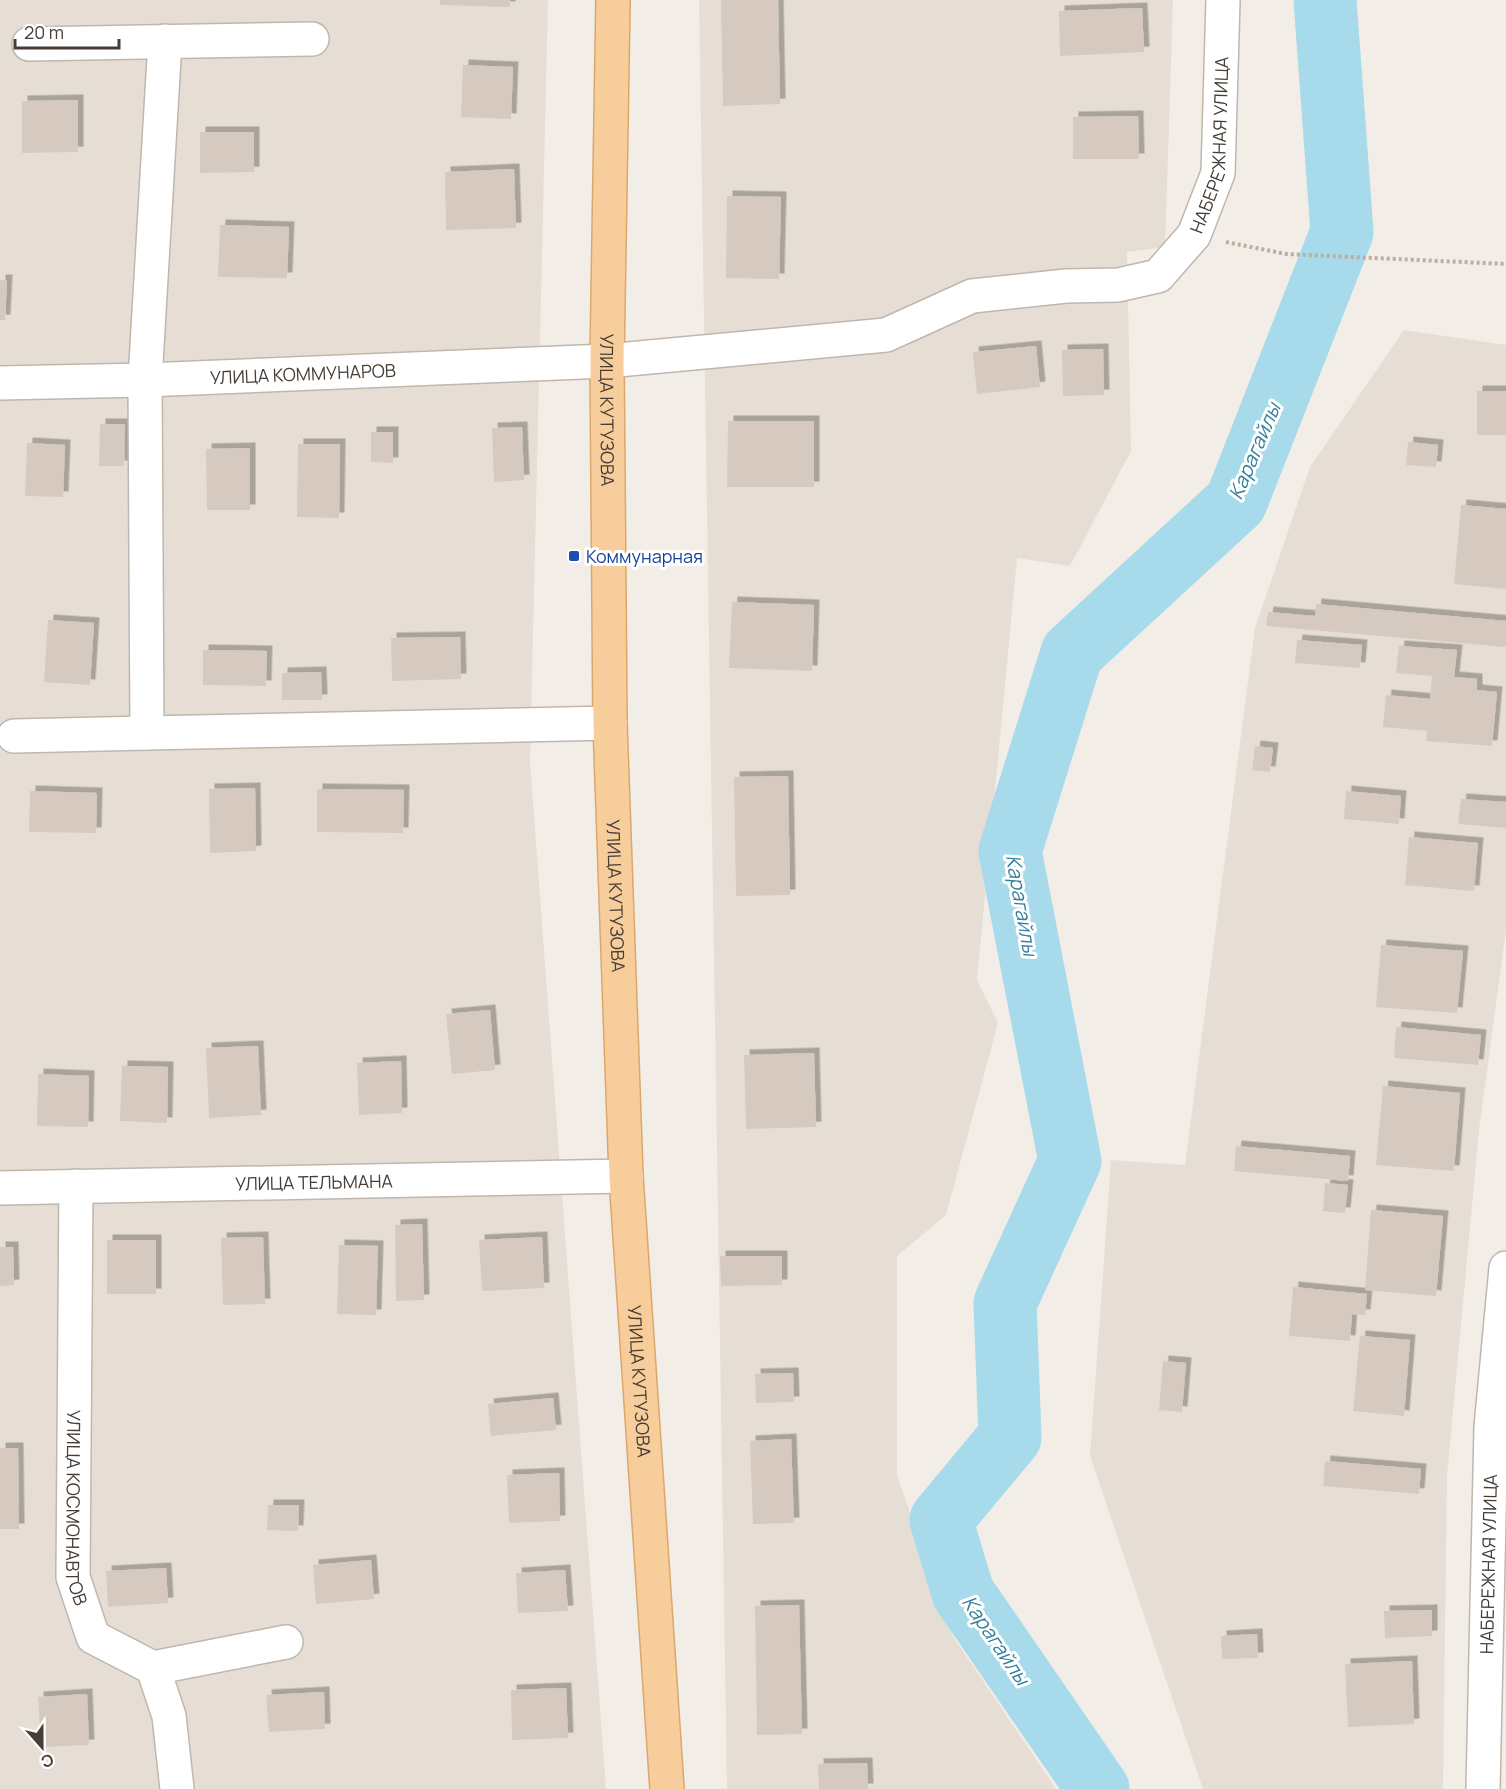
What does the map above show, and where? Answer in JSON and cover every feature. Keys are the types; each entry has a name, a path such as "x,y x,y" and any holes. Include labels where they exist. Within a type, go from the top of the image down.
{"main road":[{"name":"УЛИЦА КУТУЗОВА","path":"613,0 607,361 610,723 626,1176 667,1789"}],"street":[{"name":"НАБЕРЕЖНАЯ УЛИЦА","path":"1158,276 1194,235 1218,173 1223,0"},
{"path":"29,44 312,39"},
{"path":"147,733 145,380 165,41"},
{"name":"УЛИЦА КОММУНАРОВ","path":"0,383 145,380 607,361 886,335 972,296 1066,286 1118,285 1158,276"},
{"path":"14,736 610,723"},
{"name":"УЛИЦА ТЕЛЬМАНА","path":"0,1188 626,1176"},
{"name":"УЛИЦА КОСМОНАВТОВ","path":"76,1186 74,1577 93,1637 153,1668"},
{"name":"НАБЕРЕЖНАЯ УЛИЦА","path":"1483,1789 1491,1427 1506,1268"},
{"path":"177,1789 169,1716 153,1668 286,1642"}],"path":[{"path":"1194,235 1286,254 1506,264"}],"shaded area":[{"path":"0,0 548,0 530,761 606,1789 0,1789"},
{"path":"699,0 1173,0 1165,247 1127,252 1131,451 1070,566 1017,558 977,980 998,1023 946,1215 897,1256 897,1475 952,1635 1056,1789 727,1789"},
{"path":"1404,330 1506,345 1506,930 1479,1130 1447,1476 1443,1789 1203,1789 1090,1456 1111,1160 1185,1165 1255,628 1310,467"}],"building":[{"path":"440,0 510,0 510,7 440,5"},
{"path":"721,0 778,0 780,104 723,106"},
{"path":"1142,8 1144,52 1060,56 1059,11"},
{"path":"463,65 513,67 511,119 461,117"},
{"path":"78,100 78,152 22,153 22,101"},
{"path":"1138,116 1139,159 1073,159 1073,117"},
{"path":"200,132 254,132 254,172 200,173"},
{"path":"514,169 516,228 446,230 445,172"},
{"path":"727,196 781,197 779,279 726,278"},
{"path":"220,225 289,227 287,278 218,277"},
{"path":"0,280 7,280 5,320 0,320"},
{"path":"1036,346 1040,387 977,394 973,352"},
{"path":"1103,349 1104,395 1063,396 1062,350"},
{"path":"1477,391 1506,391 1506,435 1477,435"},
{"path":"728,421 814,421 814,487 727,487"},
{"path":"100,424 125,424 124,466 99,466"},
{"path":"522,427 524,480 494,482 492,428"},
{"path":"371,432 393,432 393,463 371,462"},
{"path":"1408,442 1438,445 1436,467 1406,465"},
{"path":"27,443 65,445 63,497 25,496"},
{"path":"298,444 340,444 339,518 297,517"},
{"path":"250,448 250,510 207,510 206,449"},
{"path":"1461,505 1506,509 1506,589 1454,584"},
{"path":"732,602 814,605 812,671 729,668"},
{"path":"1316,604 1506,621 1506,647 1266,626 1268,612 1315,616"},
{"path":"48,620 94,623 90,685 44,682"},
{"path":"460,637 461,679 392,681 391,638"},
{"path":"1297,640 1362,645 1360,668 1295,663"},
{"path":"1399,646 1457,650 1454,677 1477,679 1477,690 1497,692 1492,746 1426,741 1427,731 1383,727 1386,695 1430,699 1432,676 1396,673"},
{"path":"203,650 267,651 266,686 203,685"},
{"path":"321,672 322,700 282,700 282,673"},
{"path":"1255,746 1273,748 1270,772 1252,770"},
{"path":"788,776 790,895 736,896 734,777"},
{"path":"255,788 256,851 210,853 209,789"},
{"path":"317,789 404,790 403,833 317,832"},
{"path":"30,791 97,793 96,833 29,832"},
{"path":"1346,791 1401,796 1399,824 1344,819"},
{"path":"1461,799 1506,802 1506,828 1458,824"},
{"path":"1409,837 1478,843 1474,891 1405,885"},
{"path":"1381,945 1463,951 1457,1013 1376,1007"},
{"path":"490,1010 495,1070 452,1074 446,1014"},
{"path":"1396,1027 1481,1035 1478,1065 1394,1058"},
{"path":"258,1046 261,1115 209,1118 206,1048"},
{"path":"814,1053 816,1127 746,1129 744,1055"},
{"path":"401,1061 402,1113 359,1115 357,1063"},
{"path":"122,1066 168,1067 167,1123 120,1121"},
{"path":"38,1074 89,1076 88,1127 37,1126"},
{"path":"1383,1086 1460,1093 1454,1171 1376,1165"},
{"path":"1236,1146 1350,1156 1348,1181 1234,1171"},
{"path":"1325,1183 1348,1185 1345,1213 1323,1211"},
{"path":"1371,1210 1443,1216 1436,1296 1365,1290"},
{"path":"422,1224 424,1300 396,1301 395,1225"},
{"path":"263,1237 265,1304 223,1305 221,1238"},
{"path":"542,1237 544,1288 482,1291 479,1240"},
{"path":"107,1240 156,1240 156,1294 107,1294"},
{"path":"339,1245 378,1246 376,1315 337,1314"},
{"path":"0,1247 13,1247 14,1285 0,1286"},
{"path":"720,1256 782,1256 782,1285 721,1286"},
{"path":"1293,1287 1367,1294 1365,1315 1352,1314 1350,1341 1289,1336"},
{"path":"1360,1336 1410,1340 1404,1416 1353,1411"},
{"path":"1163,1361 1186,1363 1182,1412 1159,1410"},
{"path":"793,1373 794,1402 756,1403 755,1374"},
{"path":"553,1398 556,1430 491,1436 488,1404"},
{"path":"791,1439 794,1523 753,1524 750,1441"},
{"path":"0,1448 18,1448 19,1529 0,1529"},
{"path":"1325,1461 1421,1469 1419,1494 1323,1486"},
{"path":"559,1473 560,1521 509,1523 507,1475"},
{"path":"268,1505 299,1505 298,1531 267,1530"},
{"path":"371,1560 374,1599 316,1604 313,1565"},
{"path":"166,1568 168,1603 108,1607 106,1571"},
{"path":"565,1570 568,1611 518,1613 516,1573"},
{"path":"799,1605 802,1734 757,1735 755,1606"},
{"path":"1432,1610 1432,1636 1385,1638 1384,1611"},
{"path":"1257,1634 1258,1658 1222,1659 1221,1636"},
{"path":"1412,1661 1414,1724 1348,1727 1345,1664"},
{"path":"566,1688 568,1738 512,1740 511,1690"},
{"path":"324,1692 325,1729 269,1732 266,1695"},
{"path":"87,1694 89,1745 41,1747 38,1697"},
{"path":"867,1763 868,1789 819,1789 818,1764"}],"waterway":[{"name":"Карагайлы","path":"1098,1789 963,1593 941,1520 1010,1437 1005,1303 1070,1161 1010,851 1072,653 1236,502 1342,232 1325,0"}],"place":[{"name":"Коммунарная","path":"574,556"}]}
